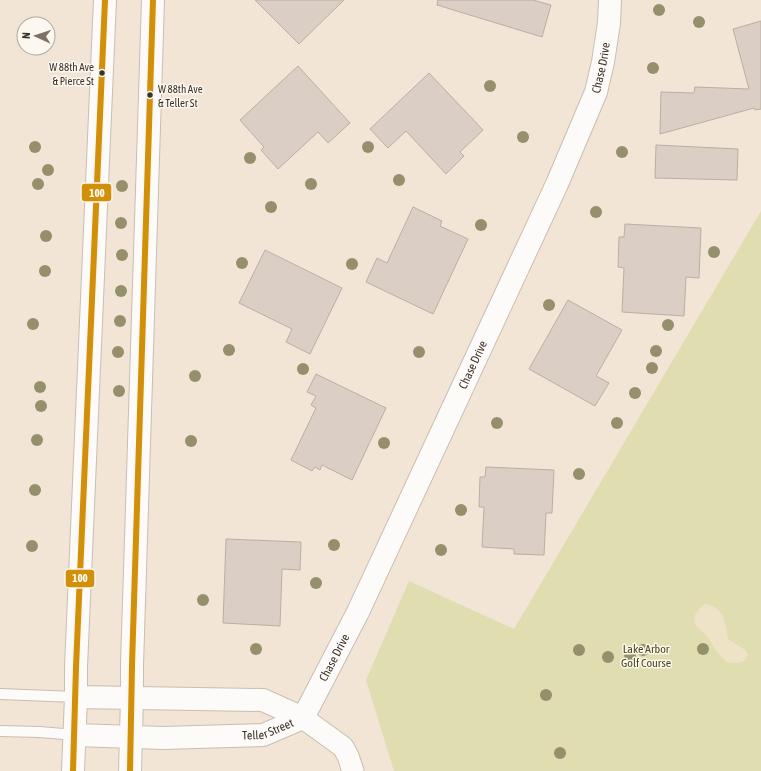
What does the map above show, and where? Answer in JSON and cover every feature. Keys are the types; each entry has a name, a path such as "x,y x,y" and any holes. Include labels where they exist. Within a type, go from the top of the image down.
{"main road":[{"path":"73,771 76,660 105,0"},
{"path":"130,771 132,657 153,0"},
{"name":"Chase Drive","path":"302,718 358,612 557,184 596,92 604,62 609,23 610,0"},
{"name":"Teller Street","path":"76,696 263,700 302,718"},
{"name":"Teller Street","path":"74,735 164,738 263,735 302,718"}],"street":[{"path":"302,718 344,746 353,771"}],"lane":[{"path":"0,694 76,696"},
{"path":"0,731 74,735"}],"green space":[{"name":"Lake Arbor Golf Course","path":"761,211 761,771 394,771 366,680 409,581 514,629"}],"sand":[{"path":"705,604 717,609 723,616 728,639 745,650 748,655 744,661 738,663 726,662 715,649 707,636 694,623 695,615"}],"building":[{"path":"255,0 344,0 299,44"},
{"path":"438,0 533,0 551,5 542,37 437,5"},
{"path":"761,21 761,109 755,110 754,108 660,134 661,92 694,93 695,87 749,89 733,29"},
{"path":"298,66 350,123 328,143 318,132 278,169 261,150 264,147 240,120"},
{"path":"429,73 483,130 460,152 464,156 446,174 406,131 388,148 370,129"},
{"path":"656,145 738,149 737,180 655,178"},
{"path":"413,207 442,221 440,226 468,239 433,314 366,282 377,258 387,263"},
{"path":"625,224 701,228 699,278 686,277 684,316 622,312 624,268 618,267 619,237 624,237"},
{"path":"265,250 342,288 310,354 286,342 292,329 239,303"},
{"path":"568,300 622,330 596,376 609,383 595,406 529,369"},
{"path":"316,374 386,408 352,480 322,465 320,470 315,467 312,471 291,460 316,408 311,405 316,396 307,392"},
{"path":"486,467 554,470 552,513 546,513 544,555 514,554 514,549 482,547 484,507 479,507 480,477 485,477"},
{"path":"226,539 301,542 300,570 282,569 280,626 223,623"}],"transit line":[{"name":"100","path":"73,771 76,667 105,0"},
{"name":"100","path":"130,771 153,0"}],"place":[{"name":"W 88th Ave & Pierce St","path":"102,73"},
{"name":"W 88th Ave & Teller St","path":"150,95"}]}
